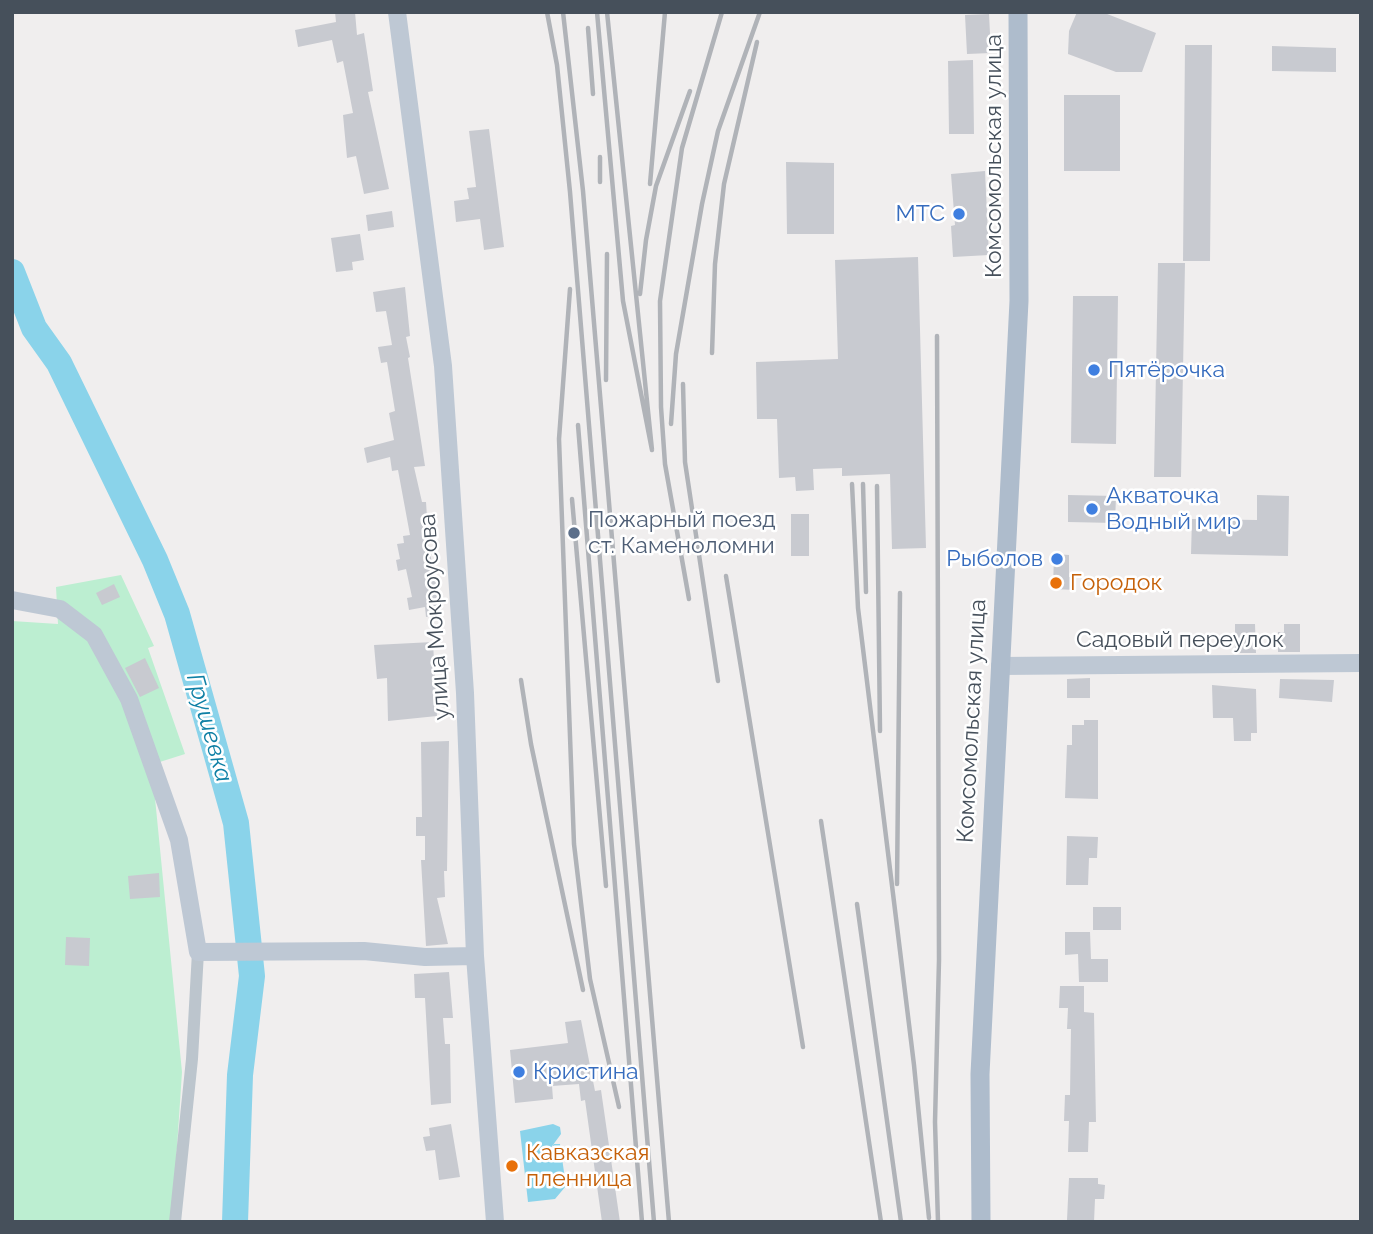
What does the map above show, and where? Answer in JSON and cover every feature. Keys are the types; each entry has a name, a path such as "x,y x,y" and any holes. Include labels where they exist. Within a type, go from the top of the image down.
{"main road":[{"name":"Комсомольская улица","path":"981,1222 980,1074 1019,301 1018,12"}],"street":[{"name":"улица Мокроусова","path":"397,12 443,366 465,693 475,956 495,1222"},
{"path":"12,600 60,609 94,635 129,699 180,840 198,953 192,1059 175,1222"},
{"name":"Садовый переулок","path":"1000,666 1361,663"},
{"path":"198,953 270,951 475,956"}],"green space":[{"path":"121,575 154,646 148,648 185,754 144,767 154,788 182,1072 172,1222 12,1222 12,621 58,624 56,587"}],"water":[{"path":"553,1124 560,1127 561,1134 554,1144 560,1144 566,1186 555,1199 528,1202 520,1131"}],"building":[{"path":"335,12 355,12 357,35 364,33 373,91 368,92 389,189 364,194 356,156 347,158 343,115 353,113 343,61 337,63 332,40 298,47 295,30 336,22"},
{"path":"1077,12 1102,12 1156,33 1142,72 1116,72 1068,54 1069,31"},
{"path":"989,14 991,53 967,54 965,15"},
{"path":"1185,45 1212,45 1210,261 1183,261"},
{"path":"1272,46 1336,48 1336,72 1272,71"},
{"path":"973,60 974,134 949,134 948,61"},
{"path":"1064,95 1120,95 1120,171 1064,171"},
{"path":"489,129 504,247 484,250 480,219 456,222 454,201 469,199 467,188 476,187 469,131"},
{"path":"786,162 834,163 834,234 787,234"},
{"path":"985,171 989,255 953,257 951,226 955,225 951,174"},
{"path":"392,211 394,227 368,231 366,215"},
{"path":"360,234 364,260 352,262 353,270 336,272 331,238"},
{"path":"918,257 926,548 892,549 890,474 842,476 842,468 813,469 814,490 796,491 795,477 779,478 777,419 757,419 756,362 838,359 835,260"},
{"path":"1158,263 1185,263 1181,477 1154,477"},
{"path":"405,287 410,336 406,337 408,358 425,466 414,467 422,502 426,502 429,548 442,614 426,617 425,607 409,610 407,598 412,597 406,569 398,571 396,560 400,559 397,544 404,543 403,536 410,535 398,470 392,471 390,457 367,463 364,448 394,440 389,413 395,411 387,362 381,363 378,347 392,345 386,311 376,312 373,292"},
{"name":"Пятёрочка","path":"1073,296 1118,296 1116,444 1071,443"},
{"name":"Акваточка Водный мир","path":"1068,495 1116,496 1115,523 1068,522"},
{"path":"1257,495 1289,496 1288,556 1191,554 1192,519 1257,520"},
{"path":"791,514 809,514 809,556 791,556"},
{"path":"1054,554 1069,555 1069,577 1075,577 1075,590 1053,589"},
{"path":"114,584 120,597 102,605 96,593"},
{"path":"1235,624 1255,624 1256,653 1235,653"},
{"path":"1284,624 1300,624 1300,652 1278,652 1278,632 1284,632"},
{"path":"433,642 437,716 388,721 387,678 377,679 374,645"},
{"path":"145,658 159,688 140,697 125,668"},
{"path":"1090,678 1090,698 1067,698 1067,679"},
{"path":"1280,679 1334,680 1332,702 1279,698"},
{"path":"1212,685 1256,689 1257,733 1251,733 1251,741 1234,741 1233,718 1213,718"},
{"path":"1084,720 1098,720 1098,799 1065,798 1067,745 1072,745 1072,725 1084,725"},
{"path":"449,741 447,871 444,871 445,897 437,898 448,944 426,946 421,860 425,860 425,836 416,836 416,817 422,817 421,742"},
{"path":"1067,836 1098,837 1097,858 1089,858 1088,885 1066,885"},
{"path":"159,873 160,897 130,899 128,876"},
{"path":"1093,907 1121,907 1121,930 1093,930"},
{"path":"1065,932 1090,932 1091,959 1108,959 1108,982 1079,982 1078,954 1065,955"},
{"path":"66,937 90,938 89,966 65,965"},
{"path":"449,972 453,1018 443,1018 445,1044 450,1044 451,1103 431,1105 425,998 415,998 414,974"},
{"path":"1060,986 1084,986 1084,1012 1094,1013 1096,1122 1089,1122 1088,1152 1068,1152 1069,1121 1064,1121 1065,1095 1070,1095 1071,1029 1067,1029 1068,1008 1059,1008"},
{"path":"581,1020 595,1091 601,1090 620,1222 602,1222 585,1100 581,1101 579,1084 552,1086 553,1099 515,1103 510,1050 568,1043 565,1022"},
{"path":"451,1124 460,1177 439,1180 435,1150 426,1151 423,1137 430,1136 429,1128"},
{"path":"1069,1178 1098,1178 1098,1184 1105,1185 1104,1199 1095,1199 1094,1222 1067,1220"}],"waterway":[{"name":"Грушевка","path":"12,272 34,328 59,363 155,560 177,614 236,823 252,976 240,1075 235,1222"}],"railway":[{"path":"547,12 557,65 570,192 654,1222"},
{"path":"563,12 583,191 669,1222"},
{"path":"597,12 623,301 652,450 607,12"},
{"path":"650,184 665,12"},
{"path":"689,599 665,464 661,407 660,301 682,148 722,12"},
{"path":"671,424 676,354 702,204 718,131 760,12"},
{"path":"588,28 593,94"},
{"path":"712,353 715,264 724,184 757,42"},
{"path":"640,294 656,186 690,91"},
{"path":"600,157 600,182"},
{"path":"606,380 607,254"},
{"path":"570,289 559,439 574,844 590,979 619,1107"},
{"path":"937,336 939,960 935,1122 938,1222"},
{"path":"683,384 685,462 718,681"},
{"path":"578,425 642,1222"},
{"path":"852,484 858,608 914,1065 929,1218"},
{"path":"863,484 866,592"},
{"path":"877,486 880,731"},
{"path":"572,499 606,886"},
{"path":"726,576 803,1047"},
{"path":"897,884 900,593"},
{"path":"521,680 531,744 583,990"},
{"path":"821,821 881,1222"},
{"path":"857,904 901,1222"}],"place":[{"name":"МТС","path":"959,214"},
{"name":"Пятёрочка","path":"1094,370"},
{"name":"Акваточка Водный мир","path":"1092,509"},
{"name":"Пожарный поезд ст. Каменоломни","path":"574,533"},
{"name":"Рыболов","path":"1057,559"},
{"name":"Городок","path":"1056,583"},
{"name":"Кристина","path":"519,1072"},
{"name":"Кавказская пленница","path":"512,1166"}]}
